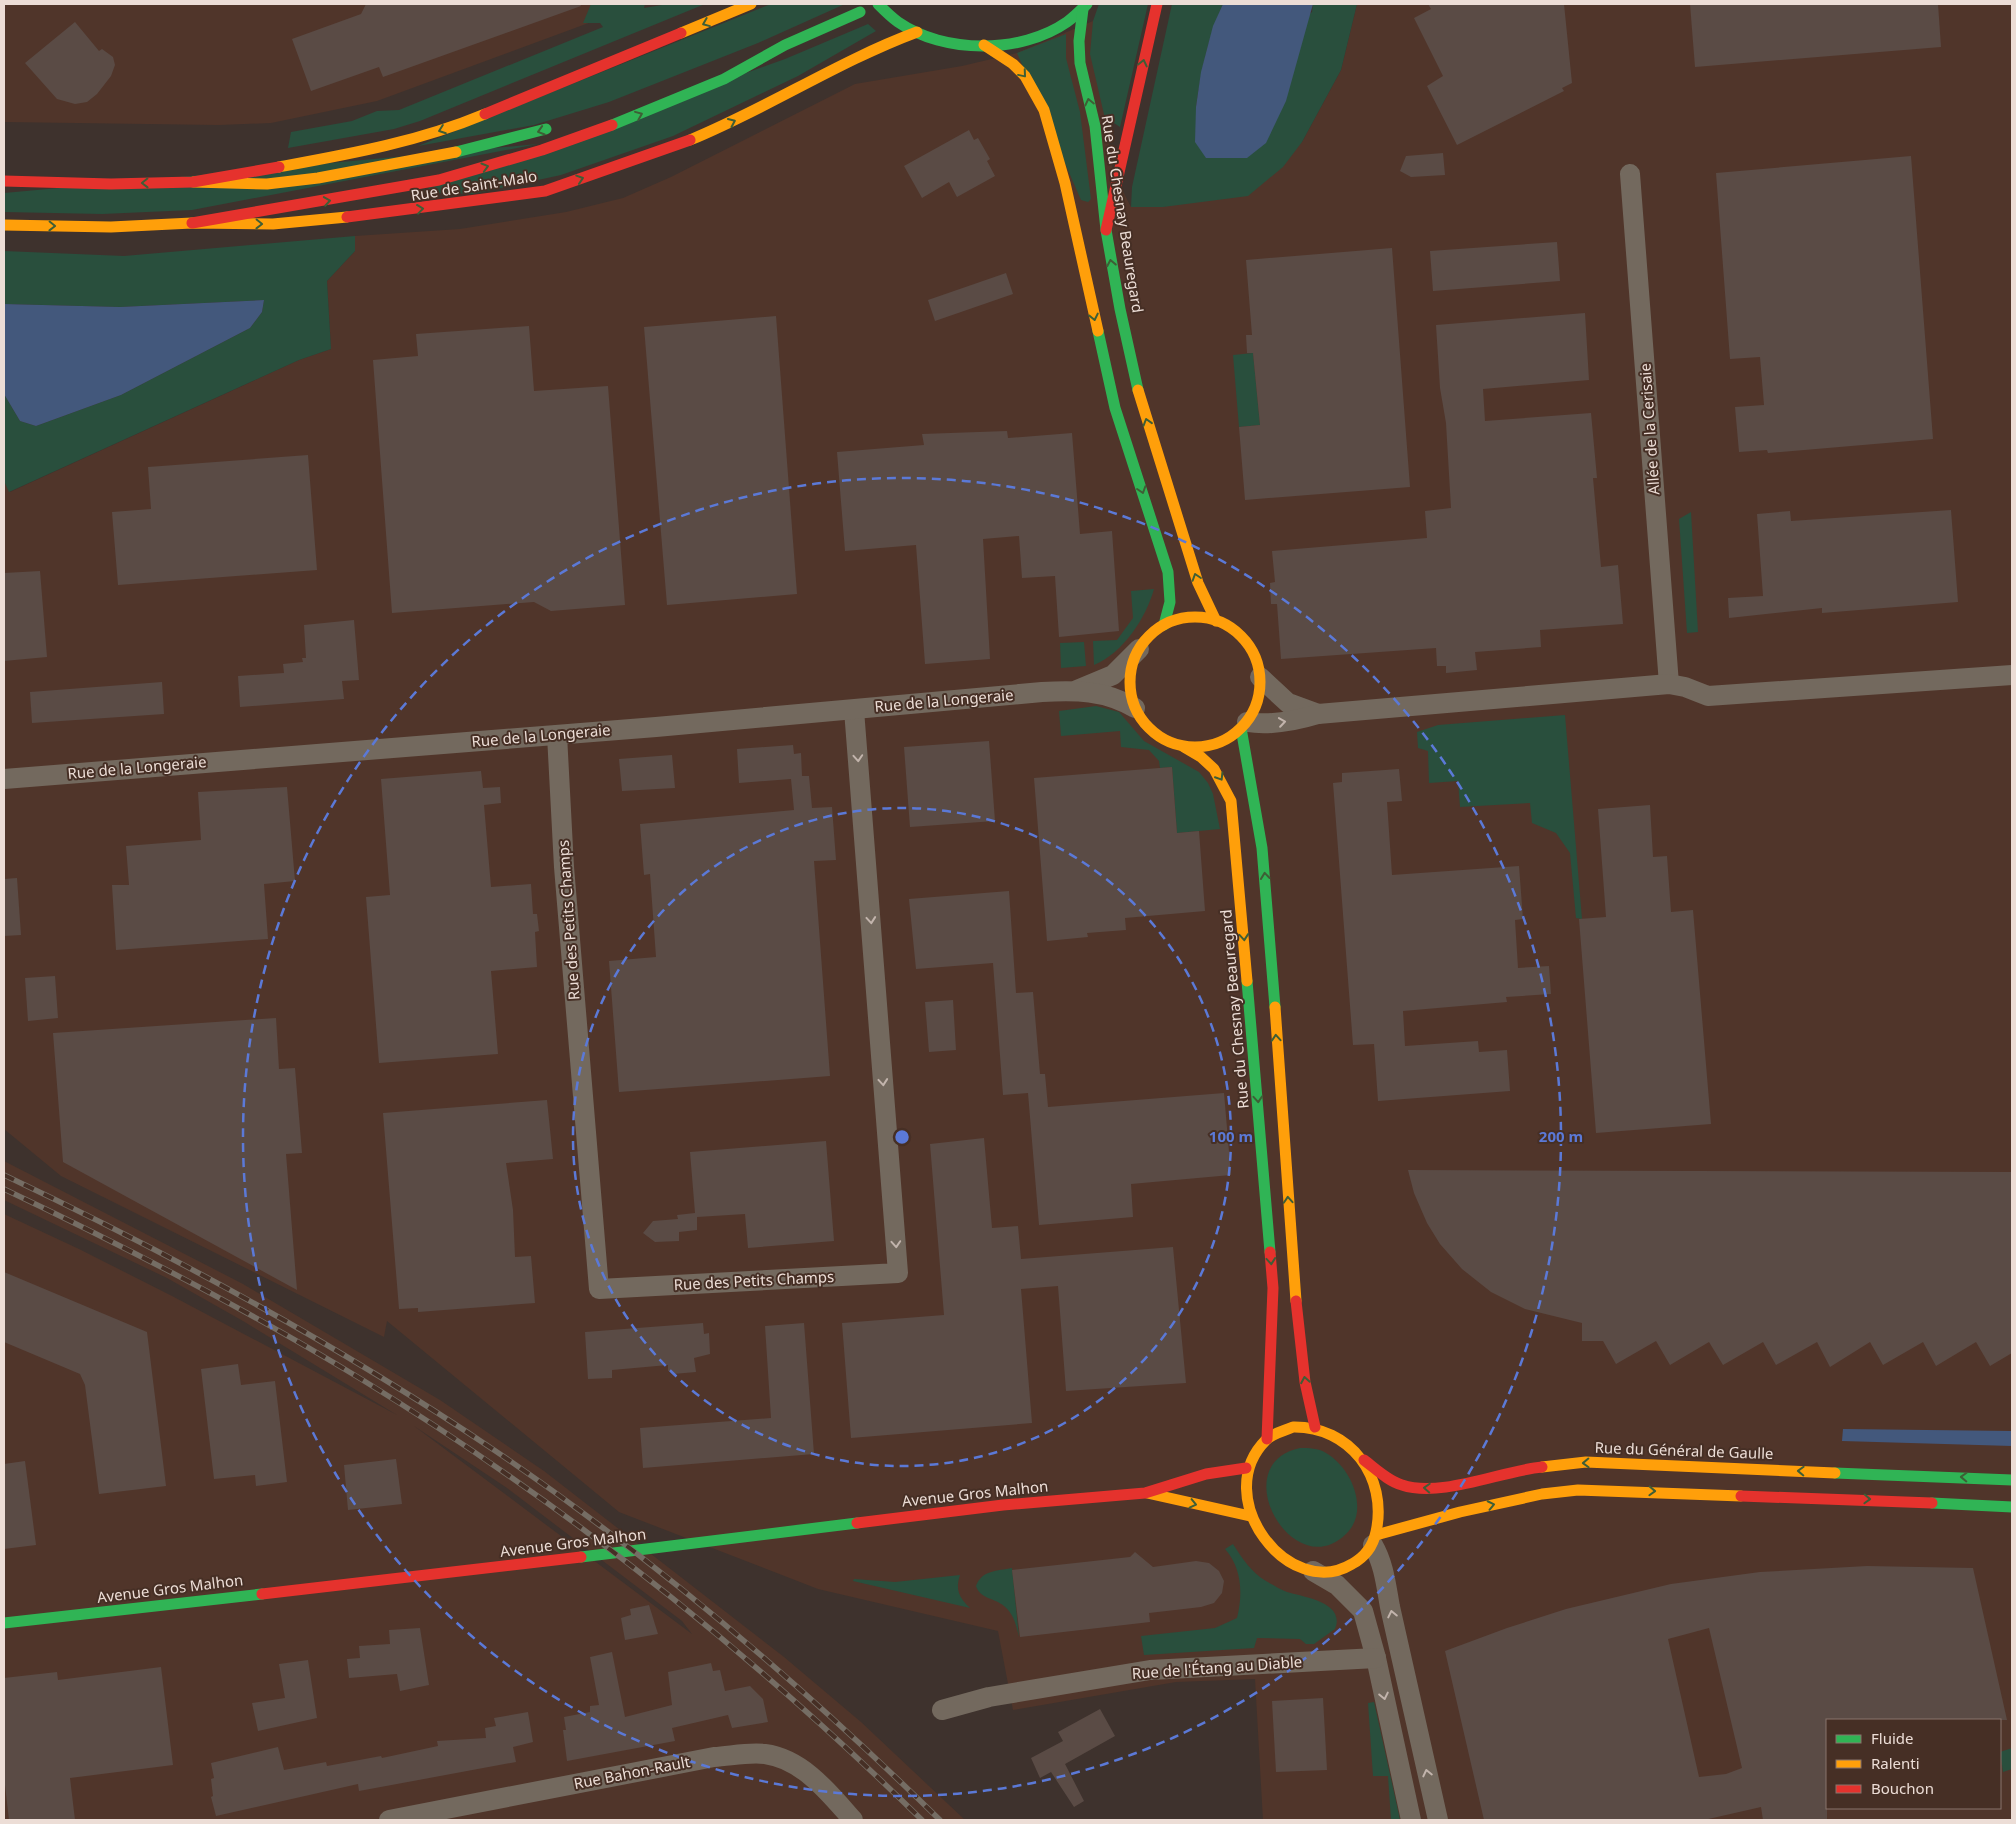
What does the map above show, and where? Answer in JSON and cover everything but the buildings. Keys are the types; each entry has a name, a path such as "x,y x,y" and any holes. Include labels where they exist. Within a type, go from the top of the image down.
{"main road":[{"path":"193,182 316,162 428,136 751,4"},
{"path":"878,4 896,21 917,32 952,42 984,45 1010,43 1038,36 1061,25 1085,6"},
{"path":"1106,230 1157,4"},
{"name":"Rue du Chesnay Beauregard","path":"1085,6 1079,41 1080,63 1095,126 1106,230 1120,309 1142,406 1198,583 1208,608 1216,620"},
{"path":"192,223 382,192 491,165 594,132 645,113 724,79 786,45 860,12"},
{"name":"Rue de Saint-Malo","path":"4,225 111,227 192,223 273,224 324,221 488,200 545,190 669,149 714,130 760,109 890,42 917,32"},
{"path":"726,64 786,45"},
{"path":"984,45 1013,64 1025,76 1044,110 1052,133 1116,408 1168,572 1170,602 1164,625"},
{"path":"4,181 111,184 193,182 267,184 318,178 432,158 553,127"},
{"path":"1190,617 1216,620 1233,629 1246,642 1256,659 1260,677 1257,701 1244,725 1228,738 1214,744 1184,746 1155,734 1143,722 1135,708 1130,689 1131,668 1138,650 1150,635 1164,625 1190,617"},
{"path":"1244,725 1262,848 1299,1342 1305,1382 1315,1427"},
{"name":"Rue du Chesnay Beauregard","path":"1184,746 1204,758 1217,772 1226,786 1232,809 1273,1288 1267,1439"},
{"path":"1293,1427 1315,1427 1333,1435 1364,1460 1374,1481 1378,1498 1379,1519 1374,1540 1363,1558 1350,1566 1336,1571 1311,1570 1296,1566 1282,1557 1268,1543 1250,1516 1244,1492 1246,1468 1251,1458 1267,1439 1293,1427"},
{"name":"Rue du Général de Gaulle","path":"1364,1460 1394,1482 1404,1486 1432,1489 1538,1467 1586,1462 2012,1480"},
{"name":"Avenue Gros Malhon","path":"4,1623 574,1558 1004,1505 1145,1493 1206,1474 1246,1468"},
{"path":"1374,1540 1460,1512 1542,1494 1578,1490 1683,1492 2012,1507"},
{"name":"Avenue Gros Malhon","path":"1145,1493 1250,1516"}],"street":[{"name":"Allée de la Cerisaie","path":"1630,174 1669,684"},
{"name":"Rue de la Longeraie","path":"1077,690 1113,675 1138,650"},
{"path":"1244,725 1298,720 1318,714 1669,684 1685,687 1708,696 2012,675"},
{"path":"1260,677 1288,703 1318,714"},
{"name":"Rue de la Longeraie","path":"4,779 557,735 1077,690 1114,697 1135,708"},
{"name":"Rue des Petits Champs","path":"557,735 564,867 599,1289 898,1273 854,710"},
{"path":"1374,1540 1384,1571 1392,1616 1438,1820"},
{"path":"1311,1570 1337,1585 1363,1611 1376,1658 1411,1820"},
{"name":"Rue de l'Étang au Diable","path":"942,1710 989,1696 1150,1670 1376,1658"},
{"name":"Rue Bahon-Rault","path":"389,1820 714,1758 746,1754 765,1754 783,1759 802,1770 822,1786 854,1820"}],"shaded area":[{"path":"4,4 640,4 377,101 271,123 219,125 4,122"},
{"path":"1357,4 2012,4 2012,1820 1263,1820 1255,1679 1176,1682 1013,1710 998,1631 818,1589 619,1512 387,1321 384,1337 61,1176 4,1129 4,481 10,492 299,360 331,349 327,281 355,251 355,236 460,229 566,212 623,198 671,177 855,84 962,66 1017,53 1093,21 1113,172 1131,207 1163,207 1302,142 1341,70"},
{"path":"4,1161 243,1284 440,1400 544,1471 784,1657 861,1722 965,1820 4,1820 4,1214 172,1296 397,1415 243,1321 167,1278 4,1200","holes":["414,1426 507,1488 682,1621 692,1634"]}],"green space":[{"path":"591,4 645,4 644,8 668,4 705,4 420,121 394,129 288,148 291,132 352,121 377,111 399,110 603,27 600,23 583,23"},
{"path":"771,4 845,4 758,43 609,102 534,125 418,146"},
{"path":"1099,4 1148,4 1120,127 1114,123 1106,123 1090,54 1093,21"},
{"path":"1172,4 1223,4 1206,54 1196,107 1312,12 1313,4 1357,4 1341,70 1302,142 1283,167 1248,196 1163,207 1131,207 1132,187"},
{"path":"868,24 876,31 798,76 673,136 561,175 473,194 417,192 785,59"},
{"path":"1066,34 1066,58 1080,112 1091,199 1088,202 1081,200 1017,53"},
{"path":"538,144 192,210 102,214 4,212 4,193"},
{"path":"355,236 355,251 327,281 331,349 299,360 9,492 4,481 4,394 20,421 36,426 121,395 250,328 262,312 264,300 120,307 4,304 4,251 124,256"},
{"path":"1253,353 1260,425 1239,427 1233,355"},
{"path":"1691,512 1698,632 1687,633 1679,519"},
{"path":"1154,589 1139,623 1132,633 1114,652 1094,665 1093,641 1117,640 1133,618 1131,591"},
{"path":"1084,642 1086,666 1061,668 1060,643"},
{"path":"1096,706 1119,712 1144,741 1199,772 1208,783 1213,794 1220,829 1177,833 1172,767 1160,768 1159,761 1149,750 1121,747 1120,731 1061,736 1059,711"},
{"path":"1565,715 1582,919 1576,918 1570,853 1556,833 1532,823 1530,803 1460,807 1458,781 1429,783 1428,751 1418,748 1417,732 1438,725"},
{"path":"1300,1448 1310,1448 1326,1453 1343,1469 1355,1490 1357,1514 1353,1525 1346,1534 1326,1546 1306,1545 1288,1534 1275,1516 1267,1496 1268,1476 1278,1458"},
{"path":"1233,1544 1251,1569 1266,1581 1284,1591 1321,1602 1329,1607 1337,1620 1335,1629 1314,1644 1306,1644 1300,1639 1257,1638 1254,1648 1144,1655 1141,1636 1215,1628 1237,1618 1240,1582 1235,1564 1225,1549"},
{"path":"1012,1568 1019,1637 1014,1620 1007,1609 1000,1603 984,1596 976,1586 986,1574"},
{"path":"960,1575 959,1593 963,1601 970,1608 853,1581 854,1579 895,1582"},
{"path":"1374,1702 1400,1820 1391,1820 1388,1776 1373,1776 1368,1703"},
{"path":"2012,1748 2012,1769 2003,1772 2001,1752"}],"water":[{"path":"1223,4 1313,4 1286,101 1266,143 1247,158 1206,158 1195,142 1196,107 1201,72 1213,26"},
{"path":"264,300 262,312 250,328 121,395 36,426 20,421 4,394 4,304 120,307"},
{"path":"1843,1429 2012,1431 2012,1446 1842,1441"}],"railway":[{"path":"4,1175 130,1237 254,1303 375,1374 494,1450 612,1534 725,1625 835,1720 940,1820"},
{"path":"4,1189 95,1233 230,1303 361,1379 511,1477 583,1529 724,1640 791,1698 922,1820"}],"traffic: fast":[{"path":"878,4 898,22 917,33 937,40 982,46 1028,40 1067,22 1087,4"},
{"path":"1083,9 1079,41 1080,63 1095,126 1106,230 1120,309 1138,390"},
{"path":"612,125 724,79 785,45 860,12"},
{"path":"456,152 546,129"},
{"path":"1098,331 1115,408 1168,572 1170,602 1164,625"},
{"path":"1241,728 1262,848 1275,1007"},
{"path":"1247,981 1270,1252"},
{"path":"1835,1473 2012,1480"},
{"path":"1932,1503 2012,1507"},
{"path":"581,1557 857,1523"},
{"path":"4,1623 262,1594"}],"traffic: slow":[{"path":"681,33 751,4"},
{"path":"690,140 747,114 831,70 917,32"},
{"path":"984,45 1013,64 1025,76 1044,110 1065,183 1098,331"},
{"path":"279,167 409,140 485,114"},
{"path":"193,182 267,184 318,178 456,152"},
{"path":"4,225 111,227 192,223 273,224 347,217"},
{"path":"1138,390 1198,583 1216,621"},
{"path":"1195,617 1208,618 1220,622 1241,636 1255,657 1259,669 1260,682 1259,695 1255,707 1241,728 1220,742 1208,746 1195,747 1182,746 1170,742 1149,728 1135,707 1131,695 1130,682 1131,669 1135,657 1149,636 1170,622 1182,618 1195,617"},
{"path":"1184,747 1201,757 1214,769 1231,801 1247,981"},
{"path":"1275,1007 1296,1301"},
{"path":"1293,1427 1313,1429 1332,1435 1347,1445 1360,1458 1370,1474 1376,1492 1378,1512 1376,1532 1368,1551 1352,1564 1328,1572 1304,1569 1282,1556 1264,1538 1252,1514 1247,1489 1251,1463 1266,1440 1275,1434 1293,1427"},
{"path":"1542,1467 1586,1462 1835,1473"},
{"path":"1376,1535 1460,1512 1542,1494 1578,1490 1741,1496"},
{"path":"1147,1493 1250,1516"}],"traffic: jam":[{"path":"1106,230 1157,4"},
{"path":"485,114 681,33"},
{"path":"192,223 439,180 542,150 612,125"},
{"path":"347,217 545,191 690,140"},
{"path":"4,181 111,184 193,182 279,167"},
{"path":"1267,1439 1273,1288 1270,1252"},
{"path":"1296,1301 1305,1382 1315,1427"},
{"path":"1364,1460 1392,1481 1418,1488 1453,1486 1542,1467"},
{"path":"857,1523 1003,1505 1145,1493 1206,1474 1246,1468"},
{"path":"1741,1496 1932,1503"},
{"path":"262,1594 581,1557"}]}
